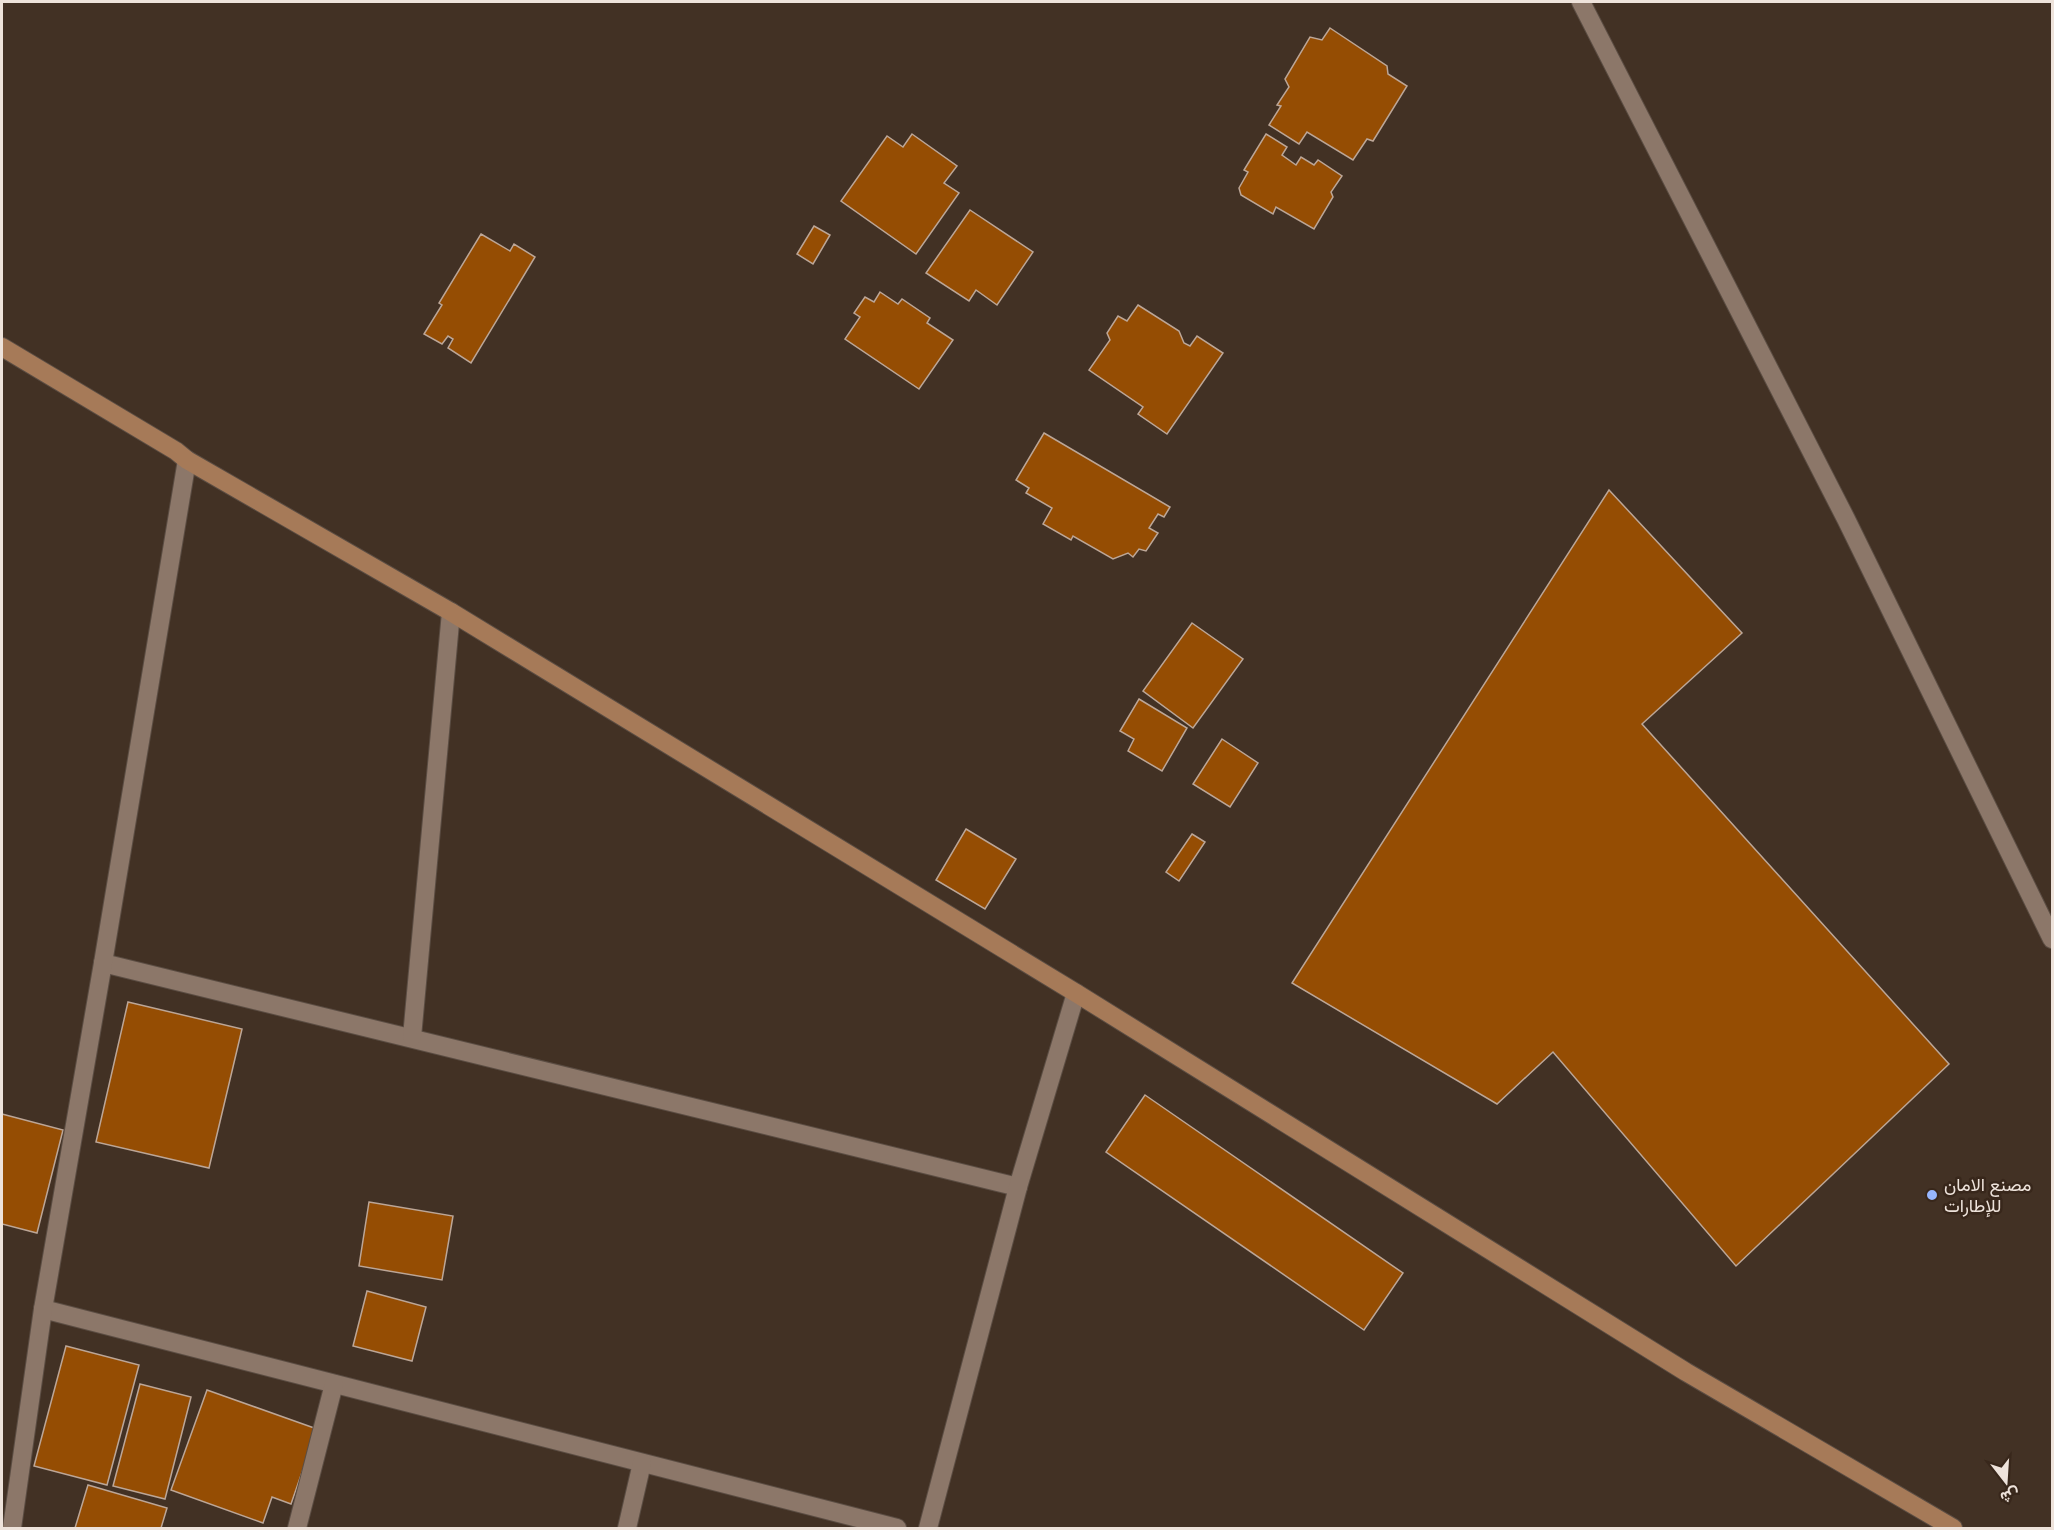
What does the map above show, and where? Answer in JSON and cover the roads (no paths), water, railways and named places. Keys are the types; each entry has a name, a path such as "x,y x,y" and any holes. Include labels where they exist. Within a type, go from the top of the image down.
{"street":[{"path":"1581,2 1846,519 2052,939"},
{"path":"2,347 176,451 187,460 451,612 1076,993 1686,1372 1953,1528"},
{"path":"12,1528 43,1309 187,460"},
{"path":"412,1037 451,612"},
{"path":"103,963 1018,1187"},
{"path":"928,1528 1018,1187 1076,993"},
{"path":"43,1309 897,1528"},
{"path":"297,1528 334,1384"},
{"path":"627,1528 642,1463"}],"place":[{"name":"مصنع الامان للإطارات","path":"1932,1195"}]}
